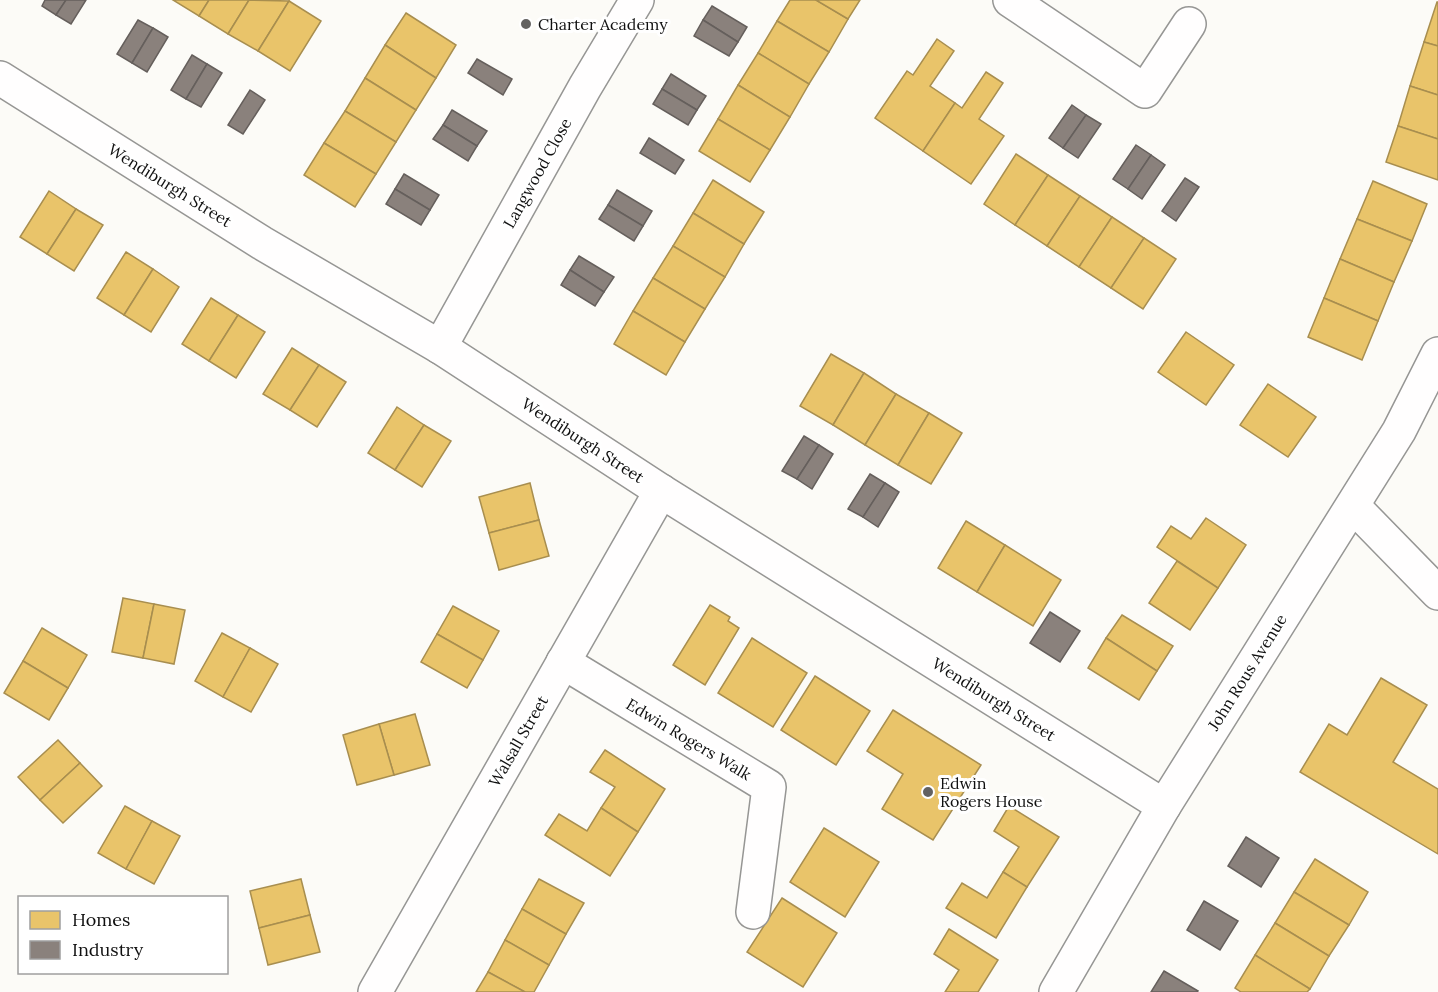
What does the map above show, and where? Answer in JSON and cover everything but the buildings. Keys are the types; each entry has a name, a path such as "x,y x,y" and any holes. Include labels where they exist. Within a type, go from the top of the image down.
{"street":[{"name":"Langwood Close","path":"440,347 585,87 637,0"},
{"path":"1010,0 1145,91 1189,24"},
{"name":"Wendiburgh Street","path":"0,78 262,243 440,347 661,491 1164,806"},
{"name":"John Rous Avenue","path":"1056,992 1164,806 1281,617 1354,507 1399,431 1438,354"},
{"name":"Walsall Street","path":"375,992 661,491"},
{"path":"1354,507 1438,593"},
{"name":"Edwin Rogers Walk","path":"563,662 769,787 753,912"}],"place":[{"name":"Charter Academy","path":"526,24"},
{"name":"Edwin Rogers House","path":"928,792"}]}
